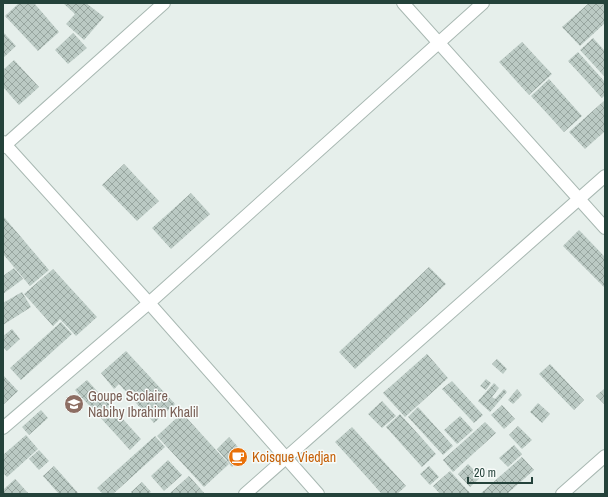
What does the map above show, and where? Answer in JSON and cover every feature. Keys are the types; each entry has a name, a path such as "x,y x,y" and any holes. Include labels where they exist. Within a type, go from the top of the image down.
{"street":[{"path":"164,3 4,144 149,303 318,494"},
{"path":"403,3 605,228"},
{"path":"3,428 149,303 483,3"},
{"path":"245,494 605,176"},
{"path":"562,494 605,456"}],"building":[{"path":"19,3 34,3 59,32 38,51 5,16"},
{"path":"63,3 86,3 104,17 84,40 66,24 75,14"},
{"path":"589,3 605,3 605,23 580,46 562,27"},
{"path":"3,32 16,46 3,58"},
{"path":"73,33 87,48 68,64 55,50"},
{"path":"593,38 605,51 605,77 580,50"},
{"path":"522,42 552,74 529,95 499,62"},
{"path":"578,52 605,82 605,95 602,98 568,61"},
{"path":"14,60 39,87 19,105 3,87 3,70"},
{"path":"549,79 582,116 564,132 531,96"},
{"path":"605,100 605,131 585,149 569,132"},
{"path":"124,164 159,201 137,221 102,185"},
{"path":"191,193 210,214 171,249 152,228"},
{"path":"3,216 49,270 30,286 3,254"},
{"path":"579,230 605,257 605,288 563,246"},
{"path":"429,267 446,284 355,369 339,352"},
{"path":"14,268 23,279 3,294 3,276"},
{"path":"53,269 97,317 76,336 60,319 53,326 24,294"},
{"path":"22,292 31,307 3,325 3,303"},
{"path":"61,322 72,334 21,380 10,368"},
{"path":"12,329 20,339 7,351 3,347 3,336"},
{"path":"126,351 175,404 154,423 119,384 114,389 101,373"},
{"path":"427,354 448,378 405,417 383,393"},
{"path":"497,359 507,369 503,374 492,364"},
{"path":"550,364 584,400 574,410 539,374"},
{"path":"3,375 18,391 3,405"},
{"path":"486,379 491,383 486,390 480,386"},
{"path":"87,380 141,439 130,450 75,390"},
{"path":"452,381 483,415 474,423 442,389"},
{"path":"494,383 499,388 492,397 495,399 504,389 507,392 490,412 478,401"},
{"path":"605,388 605,405 596,396"},
{"path":"517,389 522,395 513,404 508,400"},
{"path":"382,401 396,416 382,428 368,414"},
{"path":"538,403 550,414 542,423 530,412"},
{"path":"502,405 515,419 504,429 491,415"},
{"path":"418,407 453,446 443,455 408,417"},
{"path":"41,410 48,418 29,435 22,427"},
{"path":"182,413 229,464 204,487 157,436"},
{"path":"400,414 436,454 422,467 386,427"},
{"path":"460,416 473,430 457,444 444,430"},
{"path":"485,422 496,433 453,472 443,460"},
{"path":"518,426 532,440 522,449 509,435"},
{"path":"352,427 406,486 397,494 382,494 335,442"},
{"path":"26,435 38,449 7,477 3,473 3,455"},
{"path":"155,436 165,447 113,494 103,494 97,488"},
{"path":"229,437 245,455 232,467 217,449"},
{"path":"514,445 522,454 508,467 499,458"},
{"path":"39,450 49,461 39,470 29,459"},
{"path":"522,457 534,470 507,494 480,494"},
{"path":"168,460 182,475 164,491 151,476"},
{"path":"468,464 481,477 470,487 458,474"},
{"path":"54,466 79,494 59,494 43,476"},
{"path":"429,466 439,477 430,485 420,474"},
{"path":"450,471 471,494 440,494 433,486"},
{"path":"189,476 205,494 169,494"},
{"path":"15,479 29,494 3,494 3,490"},
{"path":"142,482 151,492 148,494 133,494 131,492"}],"place":[{"name":"Goupe Scolaire Nabihy Ibrahim Khalil","path":"74,404"},
{"name":"Koisque Viedjan","path":"238,457"}]}
